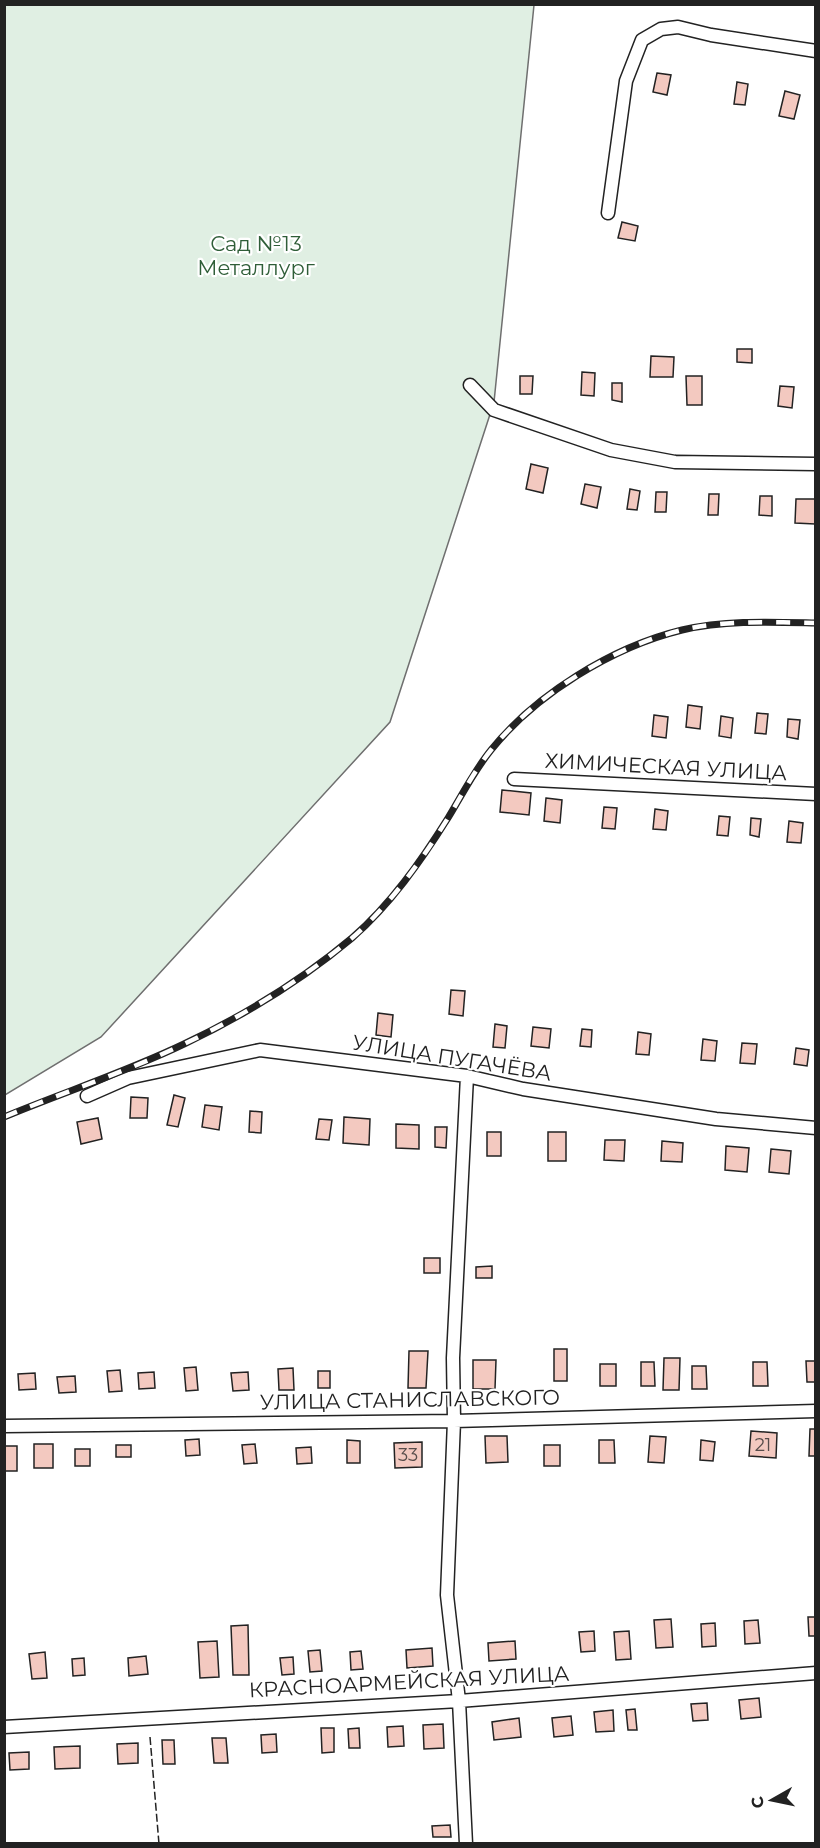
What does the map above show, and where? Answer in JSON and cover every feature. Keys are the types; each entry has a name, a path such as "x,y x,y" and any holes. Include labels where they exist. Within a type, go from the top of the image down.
{"street":[{"path":"608,213 626,81 642,40 661,29 678,27 711,35 816,51"},
{"path":"470,385 494,410 611,450 675,462 816,464"},
{"name":"ХИМИЧЕСКАЯ УЛИЦА","path":"514,779 816,794"},
{"name":"УЛИЦА ПУГАЧЁВА","path":"87,1096 128,1078 260,1050 467,1076 603,1102 716,1119 816,1128"},
{"path":"466,1844 459,1701 447,1595 454,1421 453,1358 467,1076"},
{"name":"УЛИЦА СТАНИСЛАВСКОГО","path":"4,1426 454,1421 816,1411"},
{"name":"КРАСНОАРМЕЙСКАЯ УЛИЦА","path":"4,1727 459,1701 816,1673"}],"green space":[{"name":"Сад №13 Металлург","path":"4,5 534,5 494,402 390,722 101,1037 5,1095"}],"building":[{"path":"657,73 671,75 667,95 653,92"},
{"path":"737,82 748,84 745,105 734,104"},
{"path":"785,91 800,95 794,119 779,116"},
{"path":"622,222 638,226 635,241 618,238"},
{"path":"737,349 752,349 752,363 737,362"},
{"path":"651,356 674,357 673,377 650,377"},
{"path":"582,372 595,373 594,396 581,395"},
{"path":"520,376 533,376 532,394 520,394"},
{"path":"686,376 702,376 702,405 687,405"},
{"path":"612,383 622,383 622,402 612,400"},
{"path":"780,386 794,387 792,408 778,406"},
{"path":"531,464 548,468 543,493 526,489"},
{"path":"585,484 601,487 597,508 581,504"},
{"path":"630,489 640,491 637,510 627,509"},
{"path":"656,492 667,492 666,512 655,512"},
{"path":"709,494 719,494 718,515 708,515"},
{"path":"760,496 772,496 772,516 759,515"},
{"path":"796,499 816,499 815,524 795,523"},
{"path":"688,705 702,707 700,729 686,727"},
{"path":"757,713 768,714 766,734 755,733"},
{"path":"654,715 668,717 666,738 652,736"},
{"path":"721,716 733,718 731,738 719,736"},
{"path":"788,719 800,720 798,739 787,737"},
{"path":"502,790 531,793 529,815 500,812"},
{"path":"546,798 562,800 560,823 544,821"},
{"path":"604,807 617,808 615,829 602,828"},
{"path":"655,809 668,811 666,830 653,829"},
{"path":"719,816 730,817 728,836 717,835"},
{"path":"751,818 761,819 759,837 750,835"},
{"path":"789,821 803,823 801,843 787,842"},
{"path":"451,990 465,991 463,1016 449,1014"},
{"path":"378,1013 393,1015 391,1037 376,1035"},
{"path":"495,1024 507,1026 505,1048 493,1047"},
{"path":"533,1027 551,1029 549,1048 531,1046"},
{"path":"582,1029 592,1030 591,1047 580,1046"},
{"path":"638,1032 651,1034 649,1055 636,1054"},
{"path":"703,1039 717,1041 715,1061 701,1060"},
{"path":"742,1043 757,1044 755,1064 740,1063"},
{"path":"796,1048 809,1050 807,1066 794,1064"},
{"path":"174,1095 185,1098 178,1127 167,1125"},
{"path":"131,1097 148,1098 147,1118 130,1118"},
{"path":"205,1105 222,1107 219,1130 202,1127"},
{"path":"250,1111 262,1112 261,1133 249,1132"},
{"path":"344,1117 370,1119 369,1145 343,1143"},
{"path":"98,1118 102,1139 81,1144 77,1122"},
{"path":"319,1119 332,1120 329,1140 316,1139"},
{"path":"396,1124 419,1125 419,1149 396,1148"},
{"path":"435,1127 447,1127 446,1148 435,1147"},
{"path":"487,1132 501,1132 501,1156 487,1156"},
{"path":"548,1132 566,1132 566,1161 548,1161"},
{"path":"605,1140 625,1140 624,1161 604,1160"},
{"path":"662,1141 683,1143 682,1162 661,1161"},
{"path":"726,1146 749,1148 747,1172 725,1170"},
{"path":"771,1149 791,1151 789,1174 769,1172"},
{"path":"424,1258 440,1258 440,1273 424,1273"},
{"path":"492,1266 492,1278 476,1278 476,1267"},
{"path":"554,1349 567,1349 567,1381 554,1381"},
{"path":"409,1351 428,1351 426,1388 408,1388"},
{"path":"664,1358 680,1358 679,1390 663,1390"},
{"path":"473,1360 496,1360 495,1389 473,1389"},
{"path":"806,1361 816,1361 816,1382 807,1382"},
{"path":"641,1362 654,1362 655,1386 641,1386"},
{"path":"753,1362 767,1362 768,1386 753,1386"},
{"path":"600,1364 616,1364 616,1386 600,1386"},
{"path":"692,1366 706,1366 707,1389 692,1389"},
{"path":"196,1367 198,1390 186,1391 184,1368"},
{"path":"293,1368 294,1390 279,1390 278,1369"},
{"path":"120,1370 122,1391 109,1392 107,1371"},
{"path":"318,1371 330,1371 330,1388 318,1388"},
{"path":"154,1372 155,1388 139,1389 138,1373"},
{"path":"248,1372 249,1390 233,1391 231,1373"},
{"path":"35,1373 36,1389 19,1390 18,1374"},
{"path":"75,1376 76,1392 59,1393 57,1377"},
{"path":"810,1429 816,1429 816,1456 809,1456"},
{"path":"751,1431 777,1433 776,1458 749,1456"},
{"path":"485,1436 507,1436 508,1462 486,1463"},
{"path":"650,1436 666,1437 664,1463 648,1462"},
{"path":"199,1439 200,1455 186,1456 185,1440"},
{"path":"347,1440 360,1441 360,1463 347,1463"},
{"path":"599,1440 614,1440 615,1463 599,1463"},
{"path":"701,1440 715,1442 713,1461 700,1460"},
{"path":"422,1442 422,1467 395,1468 394,1443"},
{"path":"34,1444 53,1444 53,1468 34,1468"},
{"path":"255,1444 257,1463 244,1464 242,1445"},
{"path":"116,1445 131,1445 131,1457 116,1457"},
{"path":"544,1445 560,1445 560,1466 544,1466"},
{"path":"4,1446 17,1446 17,1471 4,1471"},
{"path":"311,1447 312,1463 297,1464 296,1448"},
{"path":"75,1449 90,1449 90,1466 75,1466"},
{"path":"808,1617 816,1617 816,1636 809,1636"},
{"path":"671,1619 673,1647 656,1648 654,1620"},
{"path":"758,1620 760,1643 745,1644 744,1621"},
{"path":"715,1623 716,1646 702,1647 701,1624"},
{"path":"248,1625 249,1675 233,1675 231,1626"},
{"path":"594,1631 595,1651 581,1652 579,1632"},
{"path":"629,1631 631,1659 616,1660 614,1632"},
{"path":"217,1641 219,1677 200,1678 198,1642"},
{"path":"515,1641 516,1659 489,1661 488,1643"},
{"path":"432,1648 433,1666 407,1668 406,1650"},
{"path":"320,1650 322,1671 310,1672 308,1651"},
{"path":"361,1651 363,1669 351,1670 350,1652"},
{"path":"45,1652 47,1678 32,1679 29,1654"},
{"path":"146,1656 148,1674 129,1676 128,1658"},
{"path":"293,1657 294,1674 282,1675 280,1658"},
{"path":"84,1658 85,1675 73,1676 72,1659"},
{"path":"759,1698 761,1717 741,1719 739,1700"},
{"path":"707,1703 708,1720 693,1721 691,1704"},
{"path":"635,1709 637,1730 628,1730 626,1710"},
{"path":"613,1710 614,1731 596,1732 594,1712"},
{"path":"571,1716 573,1735 554,1737 552,1718"},
{"path":"519,1718 521,1737 494,1740 492,1722"},
{"path":"443,1724 444,1748 424,1749 423,1725"},
{"path":"403,1726 404,1746 388,1747 387,1727"},
{"path":"321,1728 334,1728 334,1752 322,1753"},
{"path":"359,1728 360,1748 349,1748 348,1729"},
{"path":"276,1734 277,1752 262,1753 261,1735"},
{"path":"212,1738 226,1738 228,1763 214,1763"},
{"path":"162,1740 174,1740 175,1764 163,1764"},
{"path":"138,1743 138,1763 118,1764 117,1744"},
{"path":"80,1746 80,1768 55,1769 54,1747"},
{"path":"29,1752 29,1769 10,1770 9,1753"},
{"path":"450,1825 451,1837 433,1837 432,1826"}],"railway":[{"path":"4,1117 140,1064 206,1033 271,996 333,953 380,911 416,866 491,750 530,710 577,676 629,648 682,630 731,623 816,623"}],"fence":[{"path":"150,1737 159,1844"}]}
